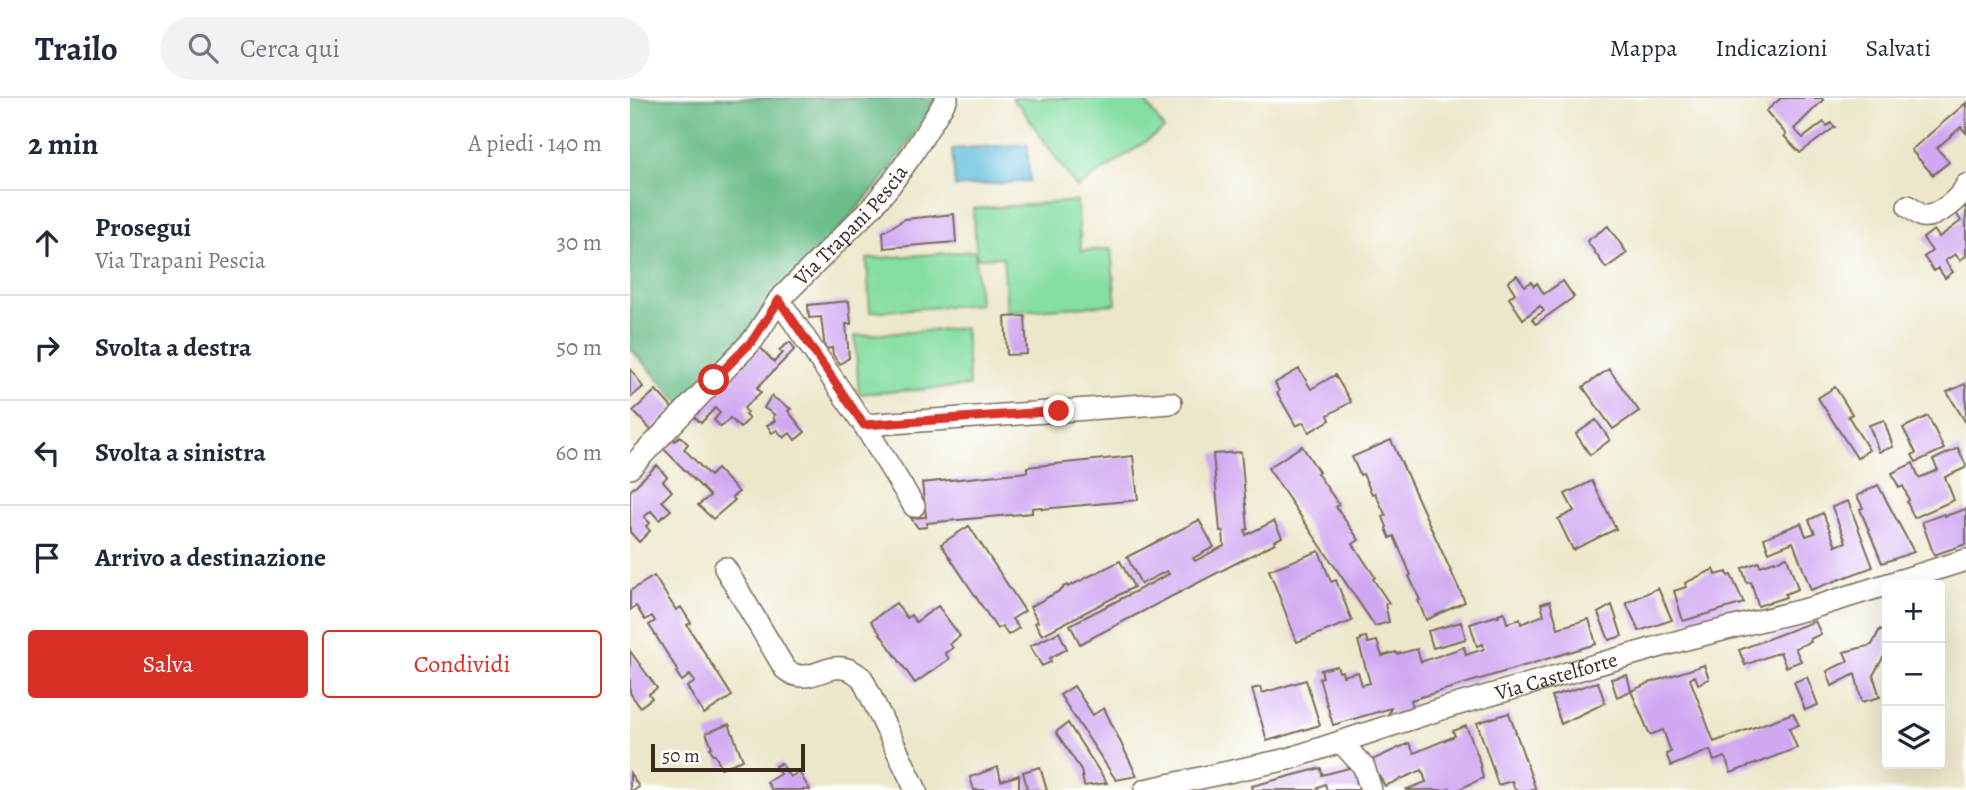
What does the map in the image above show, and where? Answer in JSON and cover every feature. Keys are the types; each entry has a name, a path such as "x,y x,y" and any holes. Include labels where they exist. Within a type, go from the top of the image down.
{"street":[{"name":"Via Trapani Pescia","path":"630,468 753,340 779,300 872,207 913,153 947,98"},
{"path":"1908,206 1920,215 1927,216 1946,208 1964,191 1966,185"},
{"path":"779,300 864,425 914,506"},
{"path":"864,425 1171,403"},
{"name":"Via Castelforte","path":"1145,790 1289,758 1438,710 1686,639 1811,608 1966,560"},
{"path":"724,568 785,669 791,674 798,677 841,668 849,669 862,678 916,790"},
{"path":"1341,742 1364,767 1371,790"}],"green space":[{"path":"630,98 936,98 907,146 880,183 681,404 630,348"},
{"path":"1012,98 1143,98 1164,129 1077,188"},
{"path":"1077,201 1081,251 1111,249 1116,304 1007,312 1003,257 977,258 973,209"},
{"path":"975,251 979,304 870,312 867,259"},
{"path":"965,328 969,386 859,394 855,336"}],"water":[{"path":"1027,144 1030,181 955,187 952,149"}],"building":[{"path":"1781,98 1822,98 1794,129 1803,138 1824,122 1827,126 1831,123 1835,127 1800,153 1766,111"},
{"path":"1966,103 1966,133 1961,127 1937,148 1949,162 1933,175 1911,150"},
{"path":"1966,206 1966,256 1960,260 1955,254 1945,261 1953,272 1945,278 1938,268 1934,271 1924,257 1932,251 1923,238 1934,230 1939,237 1961,221 1956,213"},
{"path":"954,214 956,242 884,248 883,232 905,219"},
{"path":"1608,226 1627,253 1606,268 1587,241"},
{"path":"1517,275 1525,286 1531,282 1534,286 1537,283 1544,294 1563,281 1574,297 1536,324 1532,319 1544,311 1540,306 1523,319 1509,298 1515,293 1508,282"},
{"path":"849,301 851,324 846,324 849,358 840,364 833,355 832,348 825,349 821,317 809,318 808,305"},
{"path":"1025,316 1027,354 1007,355 1005,317"},
{"path":"790,342 795,349 757,388 761,392 744,408 749,419 740,428 730,418 721,427 714,420 720,413 715,408 701,423 690,413 757,344 774,362 783,353 779,350"},
{"path":"630,368 643,387 630,398"},
{"path":"1299,369 1311,389 1335,375 1351,402 1328,415 1330,420 1309,432 1304,422 1296,426 1277,393 1279,391 1275,383"},
{"path":"1609,369 1639,411 1613,429 1583,387"},
{"path":"1965,384 1966,386 1966,423 1947,392"},
{"path":"1835,387 1852,414 1848,416 1869,450 1857,458 1818,398"},
{"path":"656,390 673,409 651,430 633,411"},
{"path":"771,396 791,409 788,411 805,432 795,440 790,433 784,438 777,430 772,433 767,425 775,421 775,415 764,408"},
{"path":"1928,416 1944,449 1916,462 1912,455 1916,453 1903,428"},
{"path":"1596,420 1610,440 1590,455 1576,434"},
{"path":"1884,420 1893,447 1879,452 1869,425"},
{"path":"669,435 675,441 680,436 688,444 684,449 710,476 717,469 739,492 732,497 735,500 713,519 698,505 710,496 660,445"},
{"path":"1391,440 1465,602 1426,620 1409,576 1411,575 1394,536 1390,538 1386,528 1383,517 1386,516 1352,457"},
{"path":"1302,446 1339,505 1336,507 1359,540 1353,544 1389,603 1385,604 1389,622 1375,626 1268,468"},
{"path":"1958,448 1965,468 1945,477 1954,500 1914,518 1903,486 1899,488 1892,473 1913,463 1919,478 1938,470 1933,460"},
{"path":"1241,452 1248,529 1245,530 1246,535 1274,521 1282,537 1080,644 1070,625 1169,574 1167,571 1141,584 1127,557 1199,520 1214,547 1193,558 1195,561 1224,546 1223,531 1220,531 1213,454"},
{"path":"1133,456 1138,500 1032,508 1032,513 927,523 927,527 918,528 911,518 926,517 922,483 1027,472 1027,467"},
{"path":"657,465 667,477 663,481 672,491 662,501 671,510 659,520 651,511 644,517 650,523 646,526 650,531 639,542 630,532 630,491"},
{"path":"1592,481 1616,529 1573,550 1558,519 1574,511 1565,494"},
{"path":"1878,485 1914,552 1882,563 1857,496"},
{"path":"1848,501 1873,567 1811,590 1793,542 1769,552 1764,538 1801,523 1806,536 1815,533 1809,520 1823,513 1836,546 1846,542 1832,507"},
{"path":"1966,509 1966,544 1934,555 1922,522"},
{"path":"969,526 1025,611 1012,619 1019,628 1008,635 1002,626 997,629 941,544"},
{"path":"1319,551 1331,582 1336,580 1352,621 1297,642 1269,570"},
{"path":"1787,557 1798,589 1785,594 1786,597 1758,606 1751,582 1747,583 1742,568 1759,562 1760,566"},
{"path":"1120,561 1134,587 1042,635 1030,607 1063,587"},
{"path":"1714,569 1716,575 1727,572 1728,576 1731,575 1744,603 1683,621 1674,591 1686,587 1685,583"},
{"path":"654,576 676,610 681,607 691,623 687,625 732,696 704,714 687,687 695,682 690,675 682,681 676,672 678,671 649,625 655,621 652,616 645,620 636,606 630,610 630,591"},
{"path":"1658,588 1672,620 1639,631 1626,603"},
{"path":"1550,601 1558,628 1589,619 1596,644 1411,700 1414,711 1387,718 1391,708 1333,725 1319,678 1323,677 1321,670 1337,666 1343,676 1358,672 1362,685 1370,683 1358,641 1361,638 1366,637 1368,643 1377,641 1382,656 1417,649 1421,662 1464,647 1466,655 1484,649 1483,644 1477,646 1470,624 1499,617 1498,614 1504,612 1507,623 1520,619 1521,624 1544,615 1541,604"},
{"path":"896,603 907,618 911,615 916,622 938,606 960,636 950,644 953,648 945,653 949,659 915,683 871,621"},
{"path":"1612,605 1622,636 1609,640 1598,613"},
{"path":"1815,621 1821,634 1810,639 1811,642 1795,648 1801,661 1786,667 1780,652 1745,665 1739,650"},
{"path":"1461,622 1466,639 1433,648 1428,631"},
{"path":"1880,629 1882,630 1882,660 1873,675 1880,697 1862,702 1855,674 1832,686 1827,671 1848,661 1844,652 1872,645"},
{"path":"1059,632 1067,649 1050,658 1051,662 1042,666 1030,646"},
{"path":"630,651 657,688 649,694 652,698 640,707 630,693"},
{"path":"1704,665 1709,679 1698,684 1695,676 1690,679 1714,742 1793,713 1799,725 1789,728 1797,748 1731,773 1725,757 1714,761 1710,750 1671,766 1666,754 1671,752 1663,730 1650,735 1631,691"},
{"path":"1627,675 1631,691 1617,697 1611,679"},
{"path":"1807,677 1818,705 1805,710 1794,682"},
{"path":"1306,680 1320,725 1267,741 1252,689 1260,687 1262,693"},
{"path":"1598,682 1605,703 1561,724 1552,696"},
{"path":"1074,686 1093,715 1104,708 1137,776 1116,780 1060,695"},
{"path":"1509,713 1536,790 1515,790 1512,781 1498,785 1477,723"},
{"path":"1068,723 1107,783 1084,786 1081,770 1056,732"},
{"path":"729,724 743,760 721,768 710,748 712,747 706,733"},
{"path":"1466,726 1483,778 1458,790 1405,790 1426,782 1422,770 1385,786 1370,761 1409,743 1414,753 1455,736 1453,731"},
{"path":"781,763 790,777 799,772 810,790 772,790 767,782 780,774 775,766"},
{"path":"998,767 1001,781 1019,775 1019,790 974,790 970,777"},
{"path":"1040,767 1047,790 1021,790 1027,788 1023,772"},
{"path":"1353,767 1357,783 1360,782 1362,790 1327,790 1325,784 1318,787 1319,790 1253,790 1252,786 1321,768 1322,775"},
{"path":"630,773 639,787 634,790 630,790"}],"route":[{"path":"714,380 753,340 779,300 864,425 1059,411"}]}
